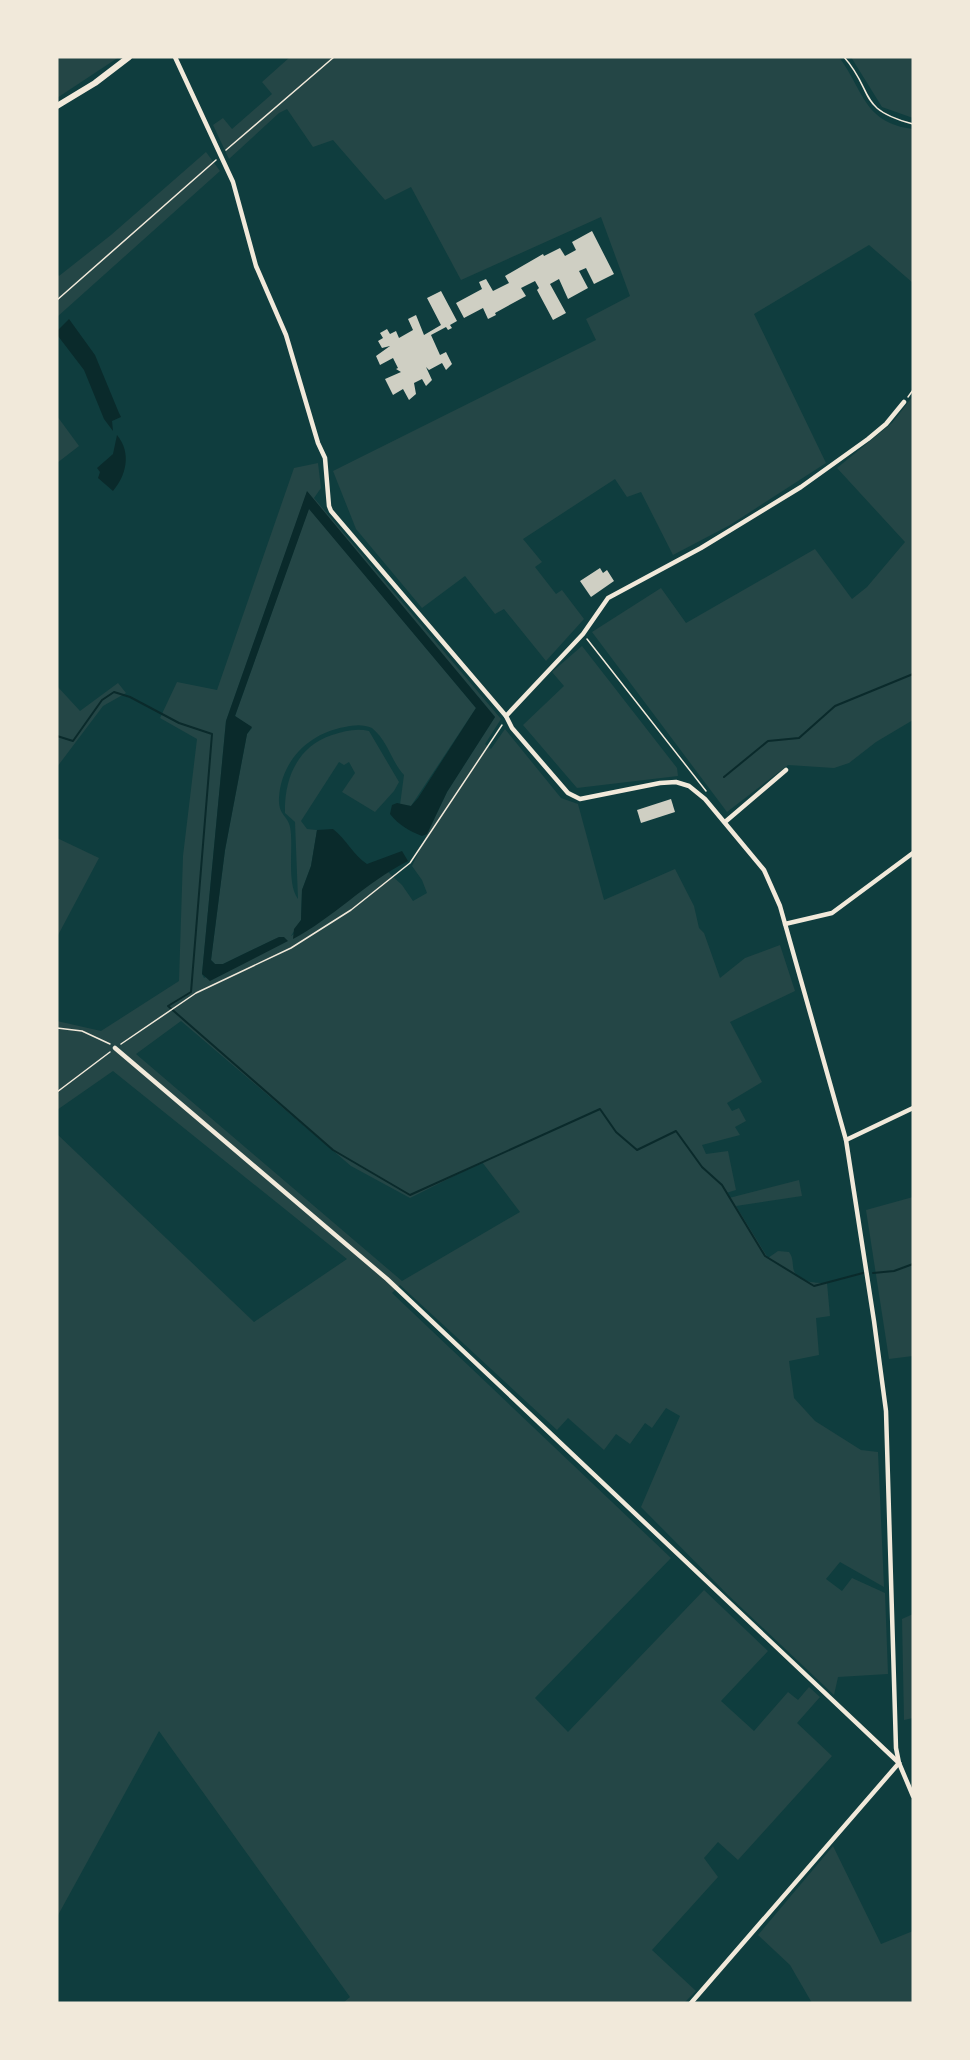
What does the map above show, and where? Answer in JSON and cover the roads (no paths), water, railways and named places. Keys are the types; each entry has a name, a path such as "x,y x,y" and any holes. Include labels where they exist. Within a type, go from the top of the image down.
{"street":[{"path":"57,106 95,83 129,57"},
{"path":"175,57 238,196 256,266 279,315 318,443 325,458 329,506 568,793 580,798 626,788 676,782 699,794 725,822 768,878 785,924 846,1140 886,1412 899,1762 913,1796"},
{"path":"506,716 583,633 608,598 701,548 801,487 868,439 904,402"},
{"path":"725,822 786,771"},
{"path":"785,924 832,913 913,853"},
{"path":"115,1048 387,1280 899,1762"},
{"path":"846,1140 913,1108"},
{"path":"691,2003 899,1762"}],"waterway":[{"path":"724,777 768,741 799,738 835,706 913,674"},
{"path":"57,736 73,741 102,700 114,692 130,697 179,723 212,734 191,992 168,1006 333,1150 410,1195 600,1109 616,1132 637,1150 676,1131 702,1167 722,1185 765,1256 814,1286 863,1273"},
{"path":"873,1273 894,1271 913,1264"}]}
